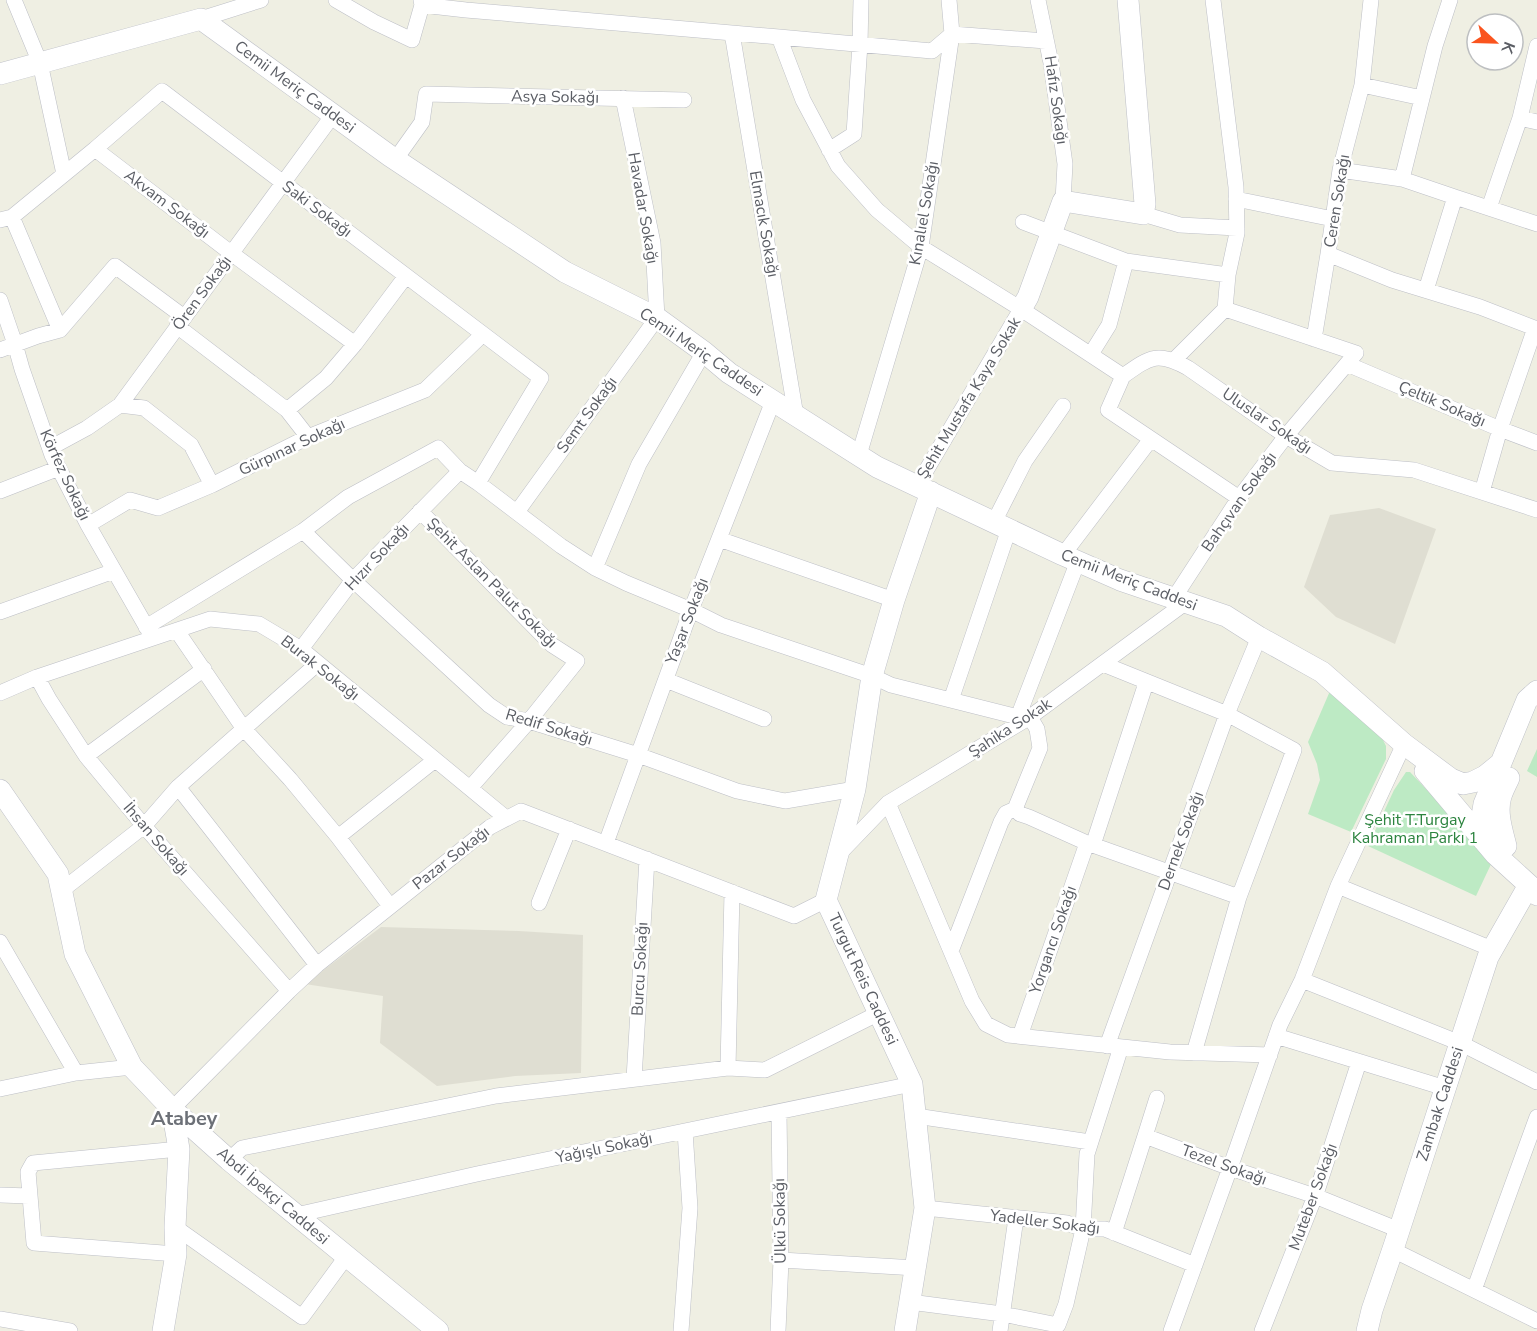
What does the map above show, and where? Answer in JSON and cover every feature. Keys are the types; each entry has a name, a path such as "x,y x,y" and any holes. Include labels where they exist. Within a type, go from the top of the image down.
{"street":[{"path":"14,0 40,63 64,174"},
{"path":"0,74 201,19 261,0"},
{"path":"336,0 412,40 422,2 477,11 932,51 952,34 1046,41"},
{"path":"830,150 854,135 861,44 861,0"},
{"name":"Kınalıel Sokağı","path":"859,455 921,247 952,34 949,0"},
{"name":"Hafız Sokağı","path":"1038,0 1051,63 1065,164 1063,201"},
{"path":"1128,0 1145,204 1143,214"},
{"path":"1213,0 1236,187 1237,228 1228,275 1225,309 1174,360 1159,357 1145,361 1123,376 1108,410 1239,498"},
{"name":"Ceren Sokağı","path":"1371,0 1362,85 1340,170 1328,255 1392,280 1480,307 1536,328"},
{"path":"1401,179 1449,0"},
{"name":"Cemii Meriç Caddesi","path":"201,19 396,160 565,272 657,318 729,373 877,467 1120,580 1226,616 1322,672 1404,744"},
{"name":"Elmacık Sokağı","path":"732,33 796,416"},
{"path":"779,37 803,100 838,166 877,210 921,247 1123,376"},
{"path":"1489,208 1520,118 1537,46"},
{"path":"1362,85 1422,98"},
{"name":"Saki Sokağı","path":"6,218 95,149 162,91 541,378 478,483"},
{"name":"Asya Sokağı","path":"396,160 422,122 426,94 684,100"},
{"name":"Havadar Sokağı","path":"622,98 653,243 657,318"},
{"name":"Ören Sokağı","path":"50,448 87,428 120,405 333,115"},
{"path":"1520,118 1537,122"},
{"name":"Akvam Sokağı","path":"95,149 355,344"},
{"path":"1340,170 1401,179 1537,224"},
{"path":"1426,290 1455,197"},
{"path":"1236,199 1333,219"},
{"path":"1021,309 1028,297 1063,201 1143,214 1180,225 1237,228"},
{"path":"6,218 60,330"},
{"path":"1023,222 1126,261 1228,275"},
{"path":"1314,339 1328,255"},
{"path":"1091,354 1109,325 1126,261"},
{"path":"0,350 60,330 115,266 287,410 308,437"},
{"path":"287,410 326,378 355,344 406,276"},
{"name":"Körfez Sokağı","path":"0,300 22,369 59,468 88,525 150,633"},
{"name":"Şehit Mustafa Kaya Sokak","path":"924,489 1021,309"},
{"name":"Çeltik Sokağı","path":"1225,309 1314,339 1351,359 1500,429 1537,442"},
{"name":"Semt Sokağı","path":"517,512 657,318"},
{"path":"1482,492 1500,429 1536,328"},
{"name":"Gürpınar Sokağı","path":"88,525 130,500 158,508 212,485 308,437 424,390 483,334"},
{"path":"595,568 639,464 704,352"},
{"name":"Bahçıvan Sokağı","path":"1180,601 1239,498 1286,436 1351,359"},
{"name":"Uluslar Sokağı","path":"1174,360 1286,436 1332,464 1414,470 1537,510"},
{"name":"Yaşar Sokağı","path":"606,843 691,610 773,401"},
{"path":"120,405 144,408 190,445 212,485"},
{"path":"951,700 1001,526 1025,461 1063,406"},
{"path":"1024,717 1070,558 1151,439"},
{"path":"150,633 303,531 348,497 438,448 460,471 561,546 595,568 626,583 721,625 872,676 891,685 1024,717 1037,729 1040,748 1015,809 1006,813 1001,822 951,951"},
{"path":"0,491 59,468"},
{"name":"Hızır Sokağı","path":"301,649 353,580 460,471"},
{"name":"Turgut Reis Caddesi","path":"905,1331 925,1208 912,1084 826,900 855,789 872,676 924,489"},
{"name":"Şehit Aslan Palut Sokağı","path":"420,511 552,645 577,661 529,721 470,788"},
{"name":"Redif Sokağı","path":"303,531 489,705 507,717 529,721 638,755 737,791 785,801 855,789"},
{"path":"719,539 894,600"},
{"path":"0,612 114,571"},
{"name":"Şahika Sokak","path":"837,856 888,804 1103,664 1180,601"},
{"name":"Burak Sokağı","path":"0,693 150,633 177,631 210,619 259,624 301,649 506,818"},
{"path":"177,631 244,729 290,779 338,837 390,906"},
{"name":"Dernek Sokağı","path":"1057,1328 1066,1304 1083,1229 1087,1154 1114,1047 1169,872 1227,714 1259,637"},
{"path":"62,891 144,826 178,787 317,664"},
{"path":"1103,664 1227,714 1294,750 1239,897 1194,1053"},
{"path":"86,756 204,669"},
{"name":"İhsan Sokağı","path":"37,677 86,756 144,826 289,991"},
{"path":"666,680 764,719"},
{"name":"Yorgancı Sokağı","path":"1020,1036 1146,682"},
{"path":"1484,841 1480,812 1527,700 1537,691"},
{"path":"1506,846 1500,820 1501,797 1537,711"},
{"path":"1404,744 1456,782 1467,783 1485,776 1501,763"},
{"path":"1404,744 1495,854 1533,890"},
{"path":"1171,1331 1280,1025 1302,980 1338,886 1404,744"},
{"path":"338,837 435,760"},
{"path":"1431,765 1480,812 1497,832 1533,890"},
{"path":"178,787 317,965"},
{"name":"Abdi İpekçi Caddesi","path":"0,790 58,874 75,954 132,1067 171,1110 438,1331"},
{"path":"1444,793 1459,806 1480,812 1501,797"},
{"path":"888,804 972,1001 986,1024 1008,1035 1114,1047 1194,1053 1270,1055"},
{"path":"1015,809 1020,814 1090,844 1239,897"},
{"name":"Pazar Sokağı","path":"171,1110 317,965 490,827 521,811 794,916 826,900"},
{"path":"539,903 569,829"},
{"name":"Burcu Sokağı","path":"634,1079 647,859"},
{"path":"1338,886 1492,949"},
{"name":"Zambak Caddesi","path":"1366,1331 1488,957 1533,890"},
{"path":"728,1068 732,892"},
{"path":"0,942 76,1074"},
{"path":"1302,980 1460,1043 1537,1082"},
{"path":"229,1160 242,1148 484,1099 728,1068 765,1070 879,1013"},
{"path":"1276,1036 1445,1088"},
{"name":"Muteber Sokağı","path":"1262,1331 1315,1196 1359,1062"},
{"path":"0,1089 76,1074 132,1067"},
{"name":"Yağışlı Sokağı","path":"296,1215 477,1174 912,1084"},
{"path":"1114,1233 1157,1098"},
{"path":"163,1331 176,1254 179,1149 171,1110"},
{"name":"Ülkü Sokağı","path":"778,1331 781,1260 779,1112"},
{"path":"916,1116 1090,1142"},
{"path":"1474,1290 1537,1117"},
{"path":"681,1331 690,1208 685,1131"},
{"name":"Tezel Sokağı","path":"1145,1136 1230,1168 1315,1196 1396,1240 1474,1290 1537,1321"},
{"path":"176,1254 34,1243 28,1172 33,1163 179,1149"},
{"path":"0,1196 29,1196"},
{"name":"Yadeller Sokağı","path":"925,1208 1067,1223 1083,1229 1104,1229 1195,1265"},
{"path":"1000,1331 1016,1218"},
{"path":"176,1227 302,1317 346,1257"},
{"path":"781,1260 916,1268"},
{"path":"910,1302 1002,1314 1057,1328"},
{"path":"0,1319 70,1331"}],"shaded area":[{"path":"1379,508 1436,529 1395,644 1336,617 1304,587 1330,515"},
{"path":"381,927 583,935 581,1073 515,1076 437,1086 380,1043 383,996 305,984"}],"green space":[{"path":"1330,691 1381,736 1386,746 1386,759 1351,832 1308,814 1320,780 1317,764 1308,742"},
{"path":"1537,749 1537,777 1527,771"},
{"name":"Şehit T.Turgay Kahraman Parkı 1","path":"1406,772 1410,772 1493,860 1476,896 1368,846 1394,790"}],"district":[{"name":"Atabey","path":"184,1118"}]}
